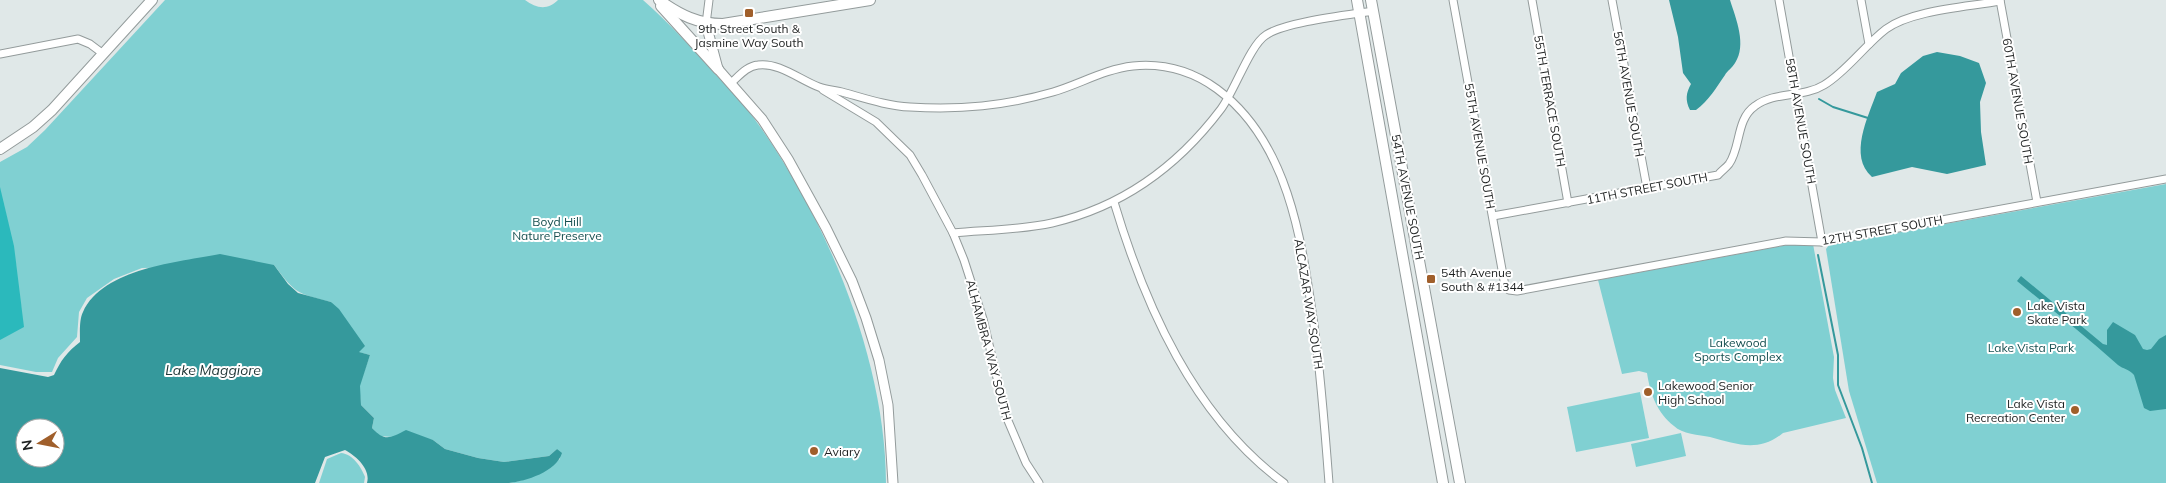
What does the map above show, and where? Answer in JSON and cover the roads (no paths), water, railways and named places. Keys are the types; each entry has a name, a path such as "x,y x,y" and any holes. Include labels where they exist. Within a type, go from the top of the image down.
{"main road":[{"path":"655,0 718,69"},
{"path":"659,0 674,11 706,24 757,20 870,0"},
{"name":"54TH AVENUE SOUTH","path":"1357,0 1443,483"},
{"path":"0,149 33,127 52,110 147,1"},
{"name":"54TH AVENUE SOUTH","path":"1372,5 1460,483"}],"street":[{"path":"709,0 706,24 718,69 762,120 788,159 826,228 852,282 866,318 888,406 893,483"},
{"name":"55TH AVENUE SOUTH","path":"1453,0 1505,286 1509,290"},
{"name":"55TH TERRACE SOUTH","path":"1532,0 1568,203"},
{"name":"56TH AVENUE SOUTH","path":"1612,0 1647,188"},
{"name":"58TH AVENUE SOUTH","path":"1779,0 1822,242"},
{"path":"1862,0 1869,44"},
{"name":"11TH STREET SOUTH","path":"1493,216 1718,174 1729,164 1746,116 1754,106 1769,99 1796,95 1825,85 1887,28 1912,16 2000,0"},
{"name":"60TH AVENUE SOUTH","path":"2000,0 2037,202"},
{"path":"953,233 1052,223 1114,202 1151,180 1190,146 1229,98 1257,44 1265,35 1285,27 1359,13 1372,5"},
{"path":"0,54 78,39 90,44 102,53"},
{"name":"ALCAZAR WAY SOUTH","path":"732,83 743,72 759,64 780,69 821,88 902,106 972,108 1032,98 1111,70 1132,66 1168,67 1188,73 1208,83 1229,98 1245,114 1260,135 1291,205 1301,243 1316,342 1329,483"},
{"name":"ALHAMBRA WAY SOUTH","path":"821,88 876,122 910,155 922,174 953,233 979,305 1006,416 1022,456 1038,483"},
{"name":"12TH STREET SOUTH","path":"1509,290 1516,291 1786,241 1822,242 2166,179"},
{"path":"1114,202 1128,250 1145,291 1188,373 1213,412 1229,431 1250,454 1284,483"},
{"path":"1412,312 1429,309"}],"water":[{"path":"1669,0 1730,0 1739,32 1740,48 1734,65 1712,94 1696,110 1690,110 1687,103 1687,94 1691,84 1683,73 1678,37"},
{"path":"1937,52 1960,56 1979,63 1986,83 1980,102 1981,132 1986,165 1947,174 1912,167 1872,177 1865,168 1861,158 1861,147 1865,124 1877,92 1895,84 1901,73 1923,56"},
{"name":"Lake Maggiore","path":"220,254 274,265 288,284 298,293 331,302 339,309 365,346 359,352 370,355 360,386 361,405 374,418 372,428 384,437 392,437 406,430 433,440 445,449 478,458 504,462 549,456 557,449 562,453 559,460 540,474 509,483 367,483 368,478 365,468 358,459 345,450 325,457 315,483 0,483 0,368 48,377 54,375 71,349 80,342 82,315 93,297 124,276 164,264"},
{"path":"2021,276 2103,344 2107,345 2107,330 2113,322 2135,335 2143,349 2147,350 2151,349 2159,339 2166,335 2166,409 2150,411 2144,408 2134,375 2118,365 2017,281"}],"waterway":[{"path":"1819,99 1833,107 1868,118"},
{"path":"1818,255 1838,355 1838,385 1862,448 1872,483"}],"place":[{"name":"9th Street South & Jasmine Way South","path":"749,13"},
{"name":"54th Avenue South & #1344","path":"1431,279"},
{"name":"Lake Vista Skate Park","path":"2017,312"},
{"name":"Lakewood Senior High School","path":"1648,392"},
{"name":"Lake Vista Recreation Center","path":"2075,410"},
{"name":"Aviary","path":"814,451"}],"park label":[{"name":"Boyd Hill Nature Preserve","path":"557,228"},
{"name":"Lake Vista Park","path":"2031,347"},
{"name":"Lakewood Sports Complex","path":"1738,349"}]}
